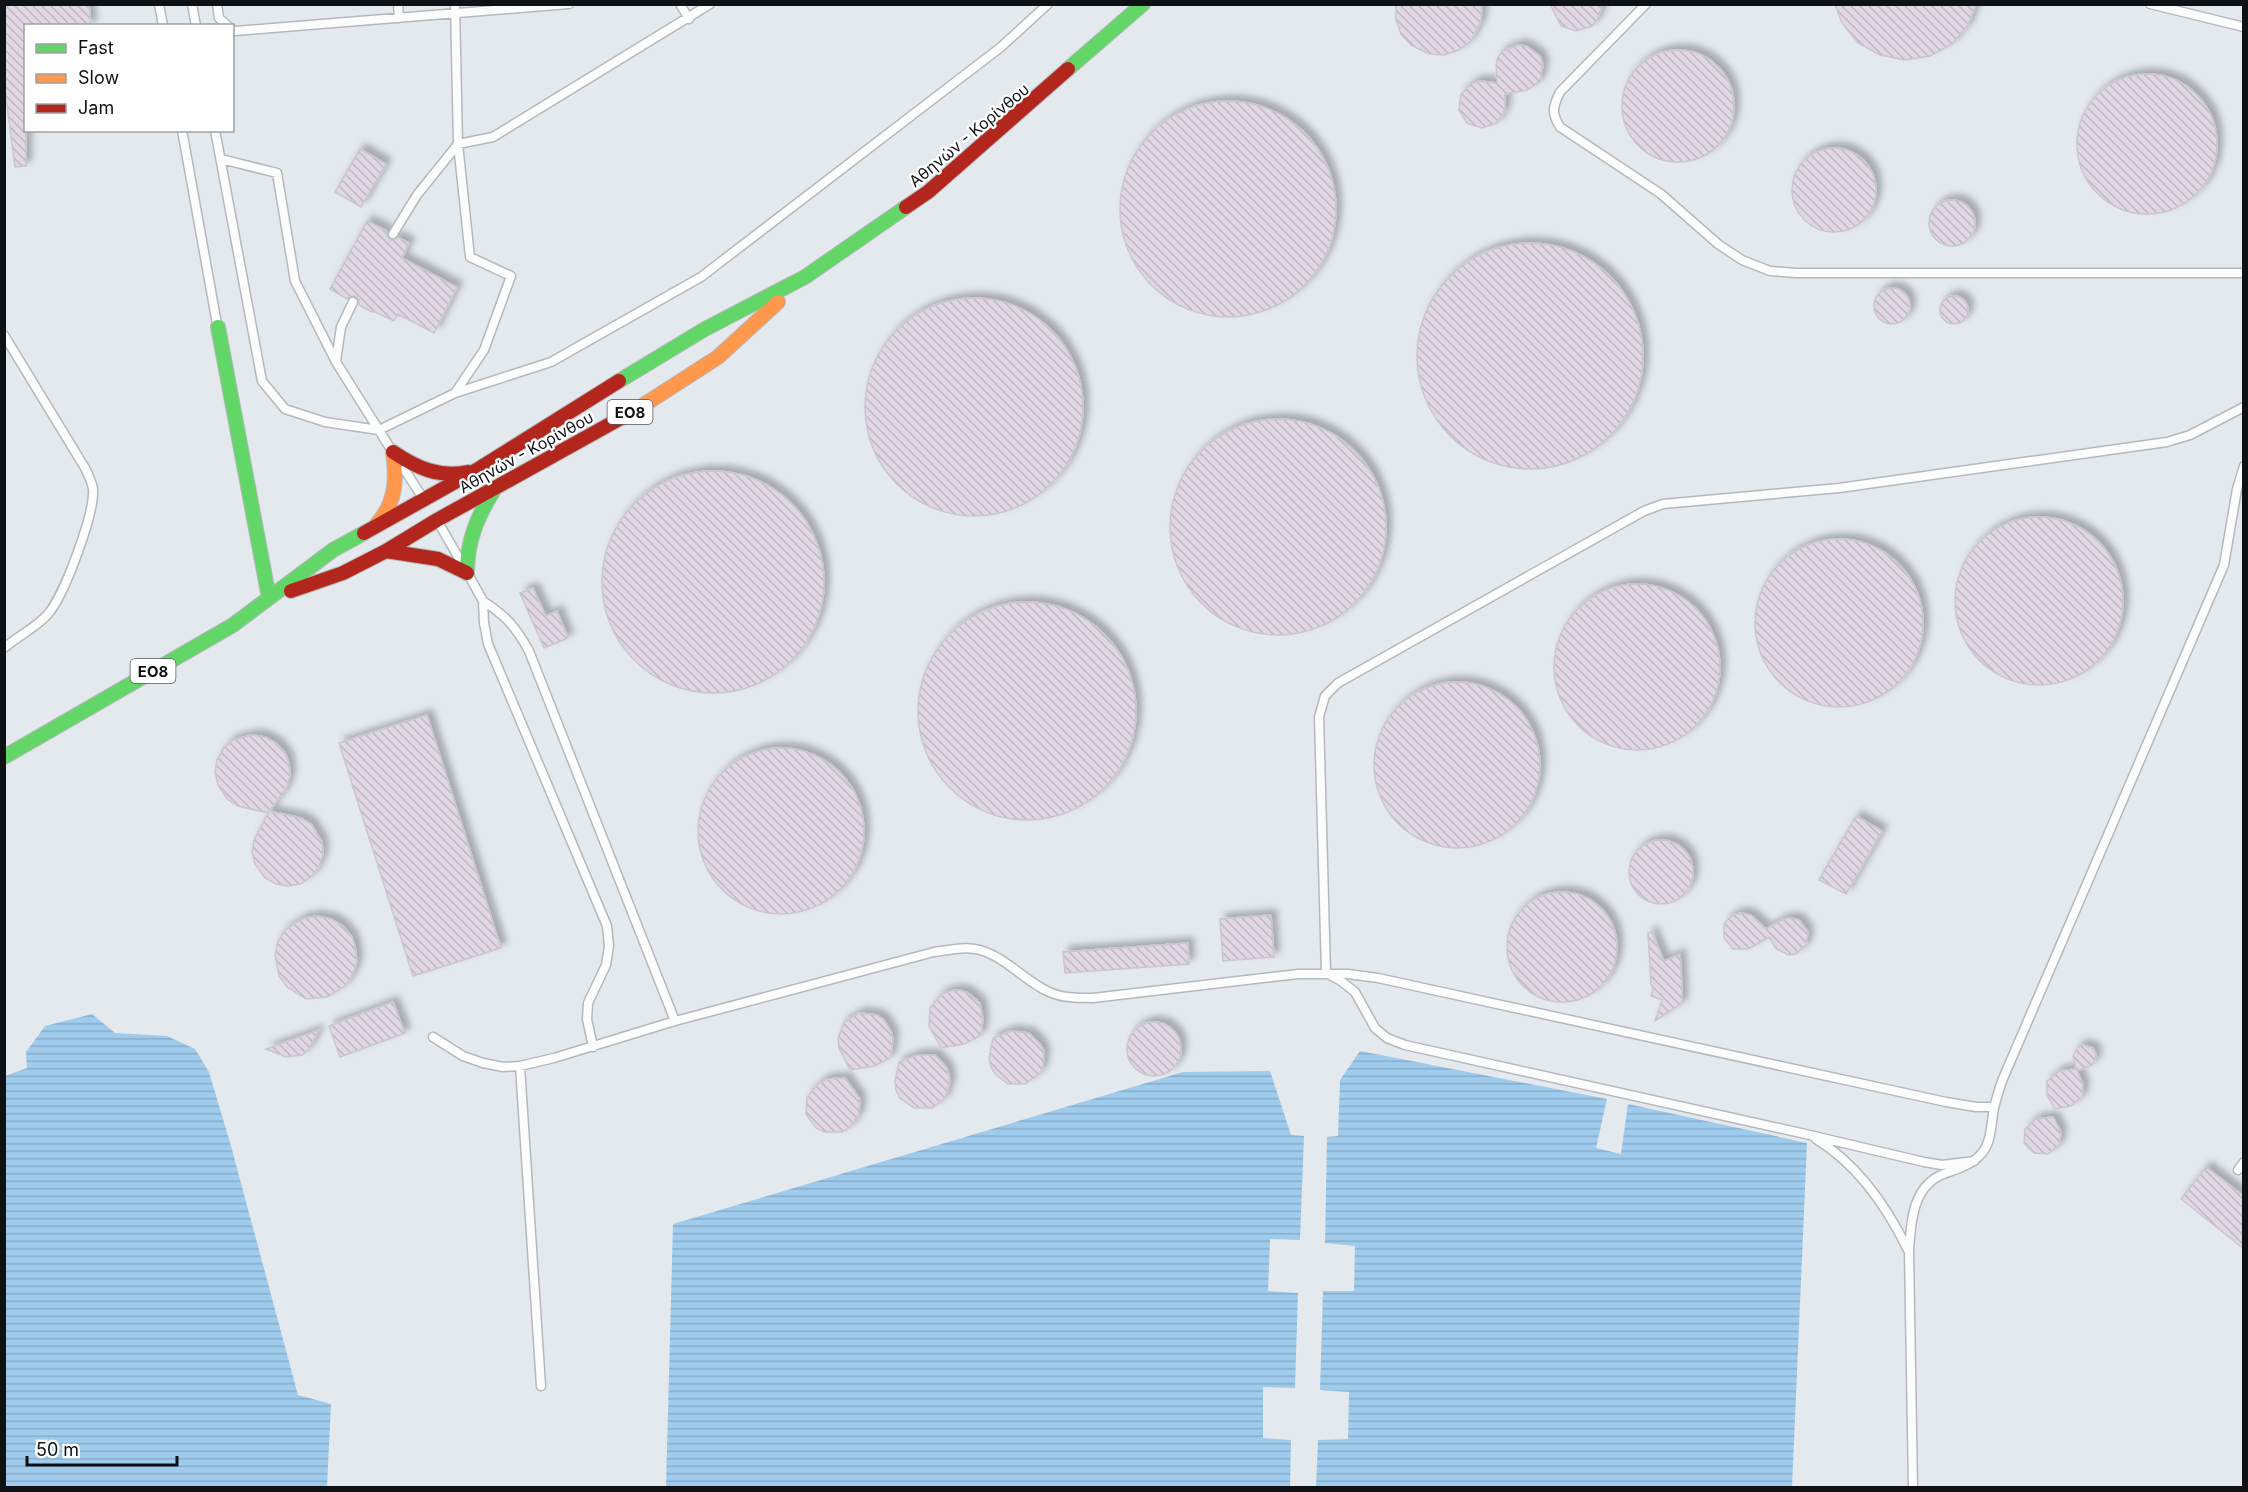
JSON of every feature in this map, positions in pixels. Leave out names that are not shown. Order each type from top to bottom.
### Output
[{"type":"main road","name":"Αθηνών - Κορίνθου","points":[[269,598],[343,573],[387,551],[430,509],[480,468],[705,329],[805,277],[928,192],[1143,4]]},
{"type":"main road","name":"Αθηνών - Κορίνθου","points":[[4,757],[233,625],[333,550],[375,527],[495,489],[637,409],[718,357],[805,277]]},
{"type":"main road","points":[[218,327],[269,598]]},
{"type":"main road","points":[[393,452],[412,465],[434,472],[456,475],[480,468]]},
{"type":"main road","points":[[375,527],[388,514],[394,494],[396,473],[393,452]]},
{"type":"main road","points":[[467,573],[470,533],[478,514],[495,489]]},
{"type":"main road","points":[[387,551],[431,556],[451,562],[467,573]]},
{"type":"lane","points":[[159,4],[163,24]]},
{"type":"lane","points":[[192,4],[196,24]]},
{"type":"lane","points":[[217,4],[219,18],[226,24]]},
{"type":"lane","points":[[398,4],[399,18]]},
{"type":"lane","points":[[234,30],[399,18],[455,9],[569,4]]},
{"type":"lane","points":[[680,4],[689,19]]},
{"type":"lane","points":[[393,234],[417,195],[458,144],[493,137],[689,19],[710,4]]},
{"type":"lane","points":[[215,132],[262,381],[285,409],[325,422],[379,430],[455,393],[551,362],[701,277],[992,54],[1048,4]]},
{"type":"lane","points":[[1646,4],[1560,92],[1553,105],[1553,116],[1560,127],[1661,194],[1718,244],[1742,260],[1770,271],[1796,273],[2244,273]]},
{"type":"lane","points":[[2150,4],[2244,27]]},
{"type":"lane","points":[[455,9],[458,144],[470,257],[511,276],[484,350],[455,393]]},
{"type":"lane","points":[[182,132],[218,327]]},
{"type":"lane","points":[[221,159],[277,173],[295,281],[336,362],[430,509],[483,601],[502,614],[518,631],[529,651],[675,1021]]},
{"type":"lane","points":[[336,362],[341,327],[353,302]]},
{"type":"lane","points":[[4,335],[85,468],[93,487],[92,509],[86,528],[69,575],[49,614],[4,648]]},
{"type":"lane","points":[[1326,973],[1319,717],[1325,696],[1338,683],[1644,511],[1663,504],[1839,488],[2167,442],[2190,435],[2244,407]]},
{"type":"lane","points":[[1913,1488],[1909,1250],[1910,1226],[1916,1202],[1924,1186],[1937,1176],[1974,1161],[1987,1145],[1994,1107],[2006,1070],[2224,565],[2244,466]]},
{"type":"lane","points":[[483,601],[488,644],[607,926],[609,946],[606,965],[588,1003],[587,1019],[593,1047]]},
{"type":"lane","points":[[433,1037],[463,1056],[483,1063],[502,1067],[520,1066],[593,1047],[675,1021],[934,952],[959,948],[980,950],[1002,961],[1048,991],[1070,998],[1093,998],[1271,977],[1326,973],[1378,978],[1934,1099],[1976,1107],[1994,1107]]},
{"type":"lane","points":[[1326,973],[1355,992],[1375,1028],[1387,1038],[1405,1045],[1942,1165],[1974,1161]]},
{"type":"lane","points":[[520,1066],[541,1386]]},
{"type":"lane","points":[[1801,1133],[1827,1146],[1872,1188],[1893,1219],[1909,1250]]},
{"type":"lane","points":[[2238,1170],[2244,1162]]},
{"type":"water","points":[[92,1014],[115,1033],[167,1036],[195,1049],[209,1072],[298,1395],[331,1404],[327,1487],[5,1487],[5,1076],[27,1068],[26,1052],[45,1026]]},
{"type":"water","points":[[1360,1051],[1607,1099],[1596,1148],[1621,1154],[1628,1104],[1807,1143],[1792,1487],[1316,1487],[1318,1440],[1348,1439],[1349,1392],[1320,1390],[1323,1291],[1354,1291],[1355,1246],[1325,1243],[1327,1137],[1338,1136],[1340,1080]]},
{"type":"water","points":[[1270,1071],[1291,1135],[1304,1136],[1300,1240],[1270,1239],[1268,1291],[1298,1293],[1295,1388],[1263,1387],[1263,1438],[1291,1440],[1290,1487],[666,1487],[673,1224],[1183,1072]]},
{"type":"building","points":[[4,4],[89,4],[91,24],[24,24],[26,166],[15,167],[4,82]]},
{"type":"building","points":[[1396,4],[1482,4],[1481,21],[1471,41],[1459,50],[1444,55],[1429,54],[1411,45],[1401,34],[1396,20]]},
{"type":"building","points":[[1550,4],[1603,4],[1592,26],[1576,31],[1561,26]]},
{"type":"building","points":[[1835,4],[1976,4],[1968,25],[1952,44],[1930,56],[1905,60],[1880,55],[1858,43],[1842,23]]},
{"type":"building","points":[[1518,45],[1526,46],[1540,56],[1543,64],[1540,81],[1527,90],[1505,94],[1505,110],[1497,123],[1482,128],[1467,123],[1459,110],[1461,94],[1473,83],[1480,81],[1497,83],[1498,57],[1503,51]]},
{"type":"building","points":[[1678,50],[1700,54],[1718,66],[1730,84],[1734,106],[1730,128],[1718,146],[1700,158],[1678,162],[1656,158],[1638,146],[1626,128],[1622,106],[1626,84],[1638,66],[1656,54]]},
{"type":"building","points":[[2147,74],[2174,79],[2196,95],[2212,117],[2217,144],[2212,171],[2196,193],[2174,209],[2147,214],[2120,209],[2098,193],[2082,171],[2077,144],[2082,117],[2098,95],[2120,79]]},
{"type":"building","points":[[1217,101],[1239,101],[1259,105],[1279,113],[1305,132],[1324,158],[1332,178],[1336,209],[1332,240],[1324,260],[1305,286],[1279,305],[1259,313],[1239,317],[1217,317],[1197,313],[1177,305],[1159,293],[1144,278],[1132,260],[1124,240],[1120,220],[1120,198],[1124,178],[1132,158],[1144,140],[1159,125],[1177,113],[1197,105]]},
{"type":"building","points":[[1834,148],[1850,151],[1864,160],[1873,174],[1876,190],[1873,206],[1864,220],[1850,229],[1834,232],[1818,229],[1804,220],[1795,206],[1792,190],[1795,174],[1804,160],[1818,151]]},
{"type":"building","points":[[360,149],[386,164],[361,207],[335,192]]},
{"type":"building","points":[[1952,200],[1968,207],[1975,223],[1968,239],[1952,246],[1936,239],[1929,223],[1936,207]]},
{"type":"building","points":[[367,221],[387,231],[390,240],[398,237],[409,243],[402,258],[457,287],[434,333],[398,314],[394,321],[372,312],[359,305],[356,297],[352,296],[347,299],[330,289]]},
{"type":"building","points":[[1519,243],[1541,243],[1583,256],[1610,276],[1630,303],[1641,334],[1643,356],[1641,378],[1630,409],[1610,436],[1583,456],[1563,464],[1541,469],[1519,469],[1477,456],[1458,443],[1443,428],[1430,409],[1422,389],[1417,367],[1417,345],[1430,303],[1443,284],[1458,269],[1477,256],[1497,248]]},
{"type":"building","points":[[1892,288],[1905,293],[1910,306],[1905,319],[1892,324],[1879,319],[1874,306],[1879,293]]},
{"type":"building","points":[[1954,296],[1964,300],[1968,310],[1964,320],[1954,324],[1944,320],[1940,310],[1944,300]]},
{"type":"building","points":[[985,298],[1016,306],[1035,316],[1051,330],[1065,346],[1075,365],[1083,396],[1083,418],[1075,449],[1065,468],[1051,484],[1035,498],[1016,508],[985,516],[963,516],[932,508],[913,498],[883,468],[873,449],[867,428],[865,396],[873,365],[883,346],[913,316],[932,306],[953,300]]},
{"type":"building","points":[[1267,419],[1289,419],[1309,423],[1329,431],[1355,450],[1378,485],[1386,516],[1386,538],[1378,569],[1355,604],[1329,623],[1309,631],[1289,635],[1267,635],[1247,631],[1227,623],[1209,611],[1194,596],[1182,578],[1174,558],[1170,538],[1170,516],[1174,496],[1182,476],[1194,458],[1209,443],[1227,431],[1247,423]]},
{"type":"building","points":[[702,471],[724,471],[756,479],[775,489],[792,503],[806,520],[816,539],[822,560],[824,582],[822,604],[816,625],[806,644],[792,661],[775,675],[745,689],[724,693],[702,693],[681,689],[651,675],[627,653],[620,644],[606,614],[602,593],[602,571],[606,550],[620,520],[642,496],[651,489],[681,475]]},
{"type":"building","points":[[2039,517],[2055,518],[2071,523],[2099,541],[2117,569],[2122,585],[2122,617],[2117,633],[2099,661],[2071,679],[2055,684],[2039,685],[2023,684],[2007,679],[1979,661],[1961,633],[1956,617],[1955,601],[1956,585],[1961,569],[1979,541],[2007,523],[2023,518]]},
{"type":"building","points":[[1839,539],[1871,545],[1886,553],[1898,564],[1909,576],[1917,591],[1923,623],[1917,655],[1909,670],[1898,682],[1886,693],[1871,701],[1839,707],[1807,701],[1792,693],[1780,682],[1769,670],[1761,655],[1755,623],[1761,591],[1769,576],[1780,564],[1792,553],[1807,545]]},
{"type":"building","points":[[1637,584],[1653,585],[1669,590],[1696,608],[1714,635],[1719,651],[1719,683],[1714,699],[1696,726],[1669,744],[1653,749],[1637,750],[1621,749],[1605,744],[1578,726],[1560,699],[1555,683],[1554,667],[1555,651],[1560,635],[1578,608],[1605,590],[1621,585]]},
{"type":"building","points":[[533,588],[546,616],[557,611],[568,638],[544,648],[520,593]]},
{"type":"building","points":[[1016,602],[1038,602],[1069,610],[1088,620],[1104,634],[1118,650],[1128,669],[1136,700],[1132,743],[1128,753],[1118,772],[1104,788],[1088,802],[1059,816],[1038,820],[1016,820],[995,816],[966,802],[936,772],[922,743],[918,722],[918,700],[922,679],[936,650],[966,620],[995,606]]},
{"type":"building","points":[[1457,682],[1489,688],[1516,706],[1534,733],[1540,765],[1534,797],[1516,824],[1489,842],[1457,848],[1425,842],[1398,824],[1380,797],[1374,765],[1380,733],[1398,706],[1425,688]]},
{"type":"building","points":[[427,715],[501,948],[413,976],[339,743]]},
{"type":"building","points":[[252,735],[265,737],[276,743],[285,753],[289,763],[290,776],[286,789],[269,811],[301,818],[311,824],[322,842],[323,854],[319,866],[312,876],[300,884],[288,886],[276,884],[265,878],[255,864],[252,852],[254,840],[268,813],[238,806],[227,799],[218,785],[215,772],[217,760],[224,748],[233,740]]},
{"type":"building","points":[[781,748],[797,749],[813,754],[840,772],[858,799],[863,815],[863,847],[858,863],[840,890],[813,908],[797,913],[781,914],[765,913],[749,908],[722,890],[704,863],[699,847],[698,831],[699,815],[704,799],[722,772],[749,754],[765,749]]},
{"type":"building","points":[[1856,816],[1882,831],[1846,894],[1819,880]]},
{"type":"building","points":[[1661,840],[1679,846],[1687,854],[1693,872],[1687,890],[1679,898],[1661,904],[1643,898],[1635,890],[1629,872],[1635,854],[1643,846]]},
{"type":"building","points":[[1562,892],[1583,896],[1601,908],[1613,926],[1617,947],[1613,968],[1601,986],[1583,998],[1562,1002],[1541,998],[1523,986],[1511,968],[1507,947],[1511,926],[1523,908],[1541,896]]},
{"type":"building","points":[[1743,913],[1751,915],[1766,929],[1784,919],[1799,920],[1808,932],[1806,945],[1796,954],[1789,955],[1776,949],[1769,937],[1748,949],[1733,949],[1724,938],[1724,924],[1729,918]]},
{"type":"building","points":[[1271,915],[1274,957],[1223,961],[1220,919]]},
{"type":"building","points":[[316,916],[331,919],[343,926],[352,937],[357,961],[353,974],[345,986],[327,997],[306,999],[287,987],[279,976],[275,955],[278,941],[286,929],[302,919]]},
{"type":"building","points":[[1652,932],[1664,961],[1680,954],[1682,988],[1682,1003],[1655,1021],[1662,1000],[1651,996],[1653,988],[1648,933]]},
{"type":"building","points":[[1188,943],[1189,964],[1065,973],[1063,952]]},
{"type":"building","points":[[959,990],[968,993],[980,1003],[983,1019],[981,1035],[964,1044],[941,1048],[929,1026],[930,1008],[942,994]]},
{"type":"building","points":[[393,1002],[405,1033],[340,1057],[329,1026]]},
{"type":"building","points":[[859,1013],[877,1015],[884,1020],[892,1033],[893,1041],[890,1058],[874,1066],[850,1070],[839,1048],[838,1039],[844,1022]]},
{"type":"building","points":[[1149,1022],[1159,1022],[1169,1026],[1177,1034],[1181,1049],[1177,1064],[1169,1072],[1159,1076],[1149,1076],[1139,1072],[1131,1064],[1127,1054],[1127,1044],[1131,1034],[1139,1026]]},
{"type":"building","points":[[319,1030],[308,1050],[302,1055],[286,1057],[266,1049]]},
{"type":"building","points":[[1011,1031],[1029,1033],[1044,1051],[1043,1067],[1039,1074],[1025,1084],[1008,1084],[995,1074],[991,1067],[989,1058],[993,1038]]},
{"type":"building","points":[[2082,1045],[2093,1048],[2096,1054],[2092,1065],[2077,1071],[2083,1084],[2082,1097],[2071,1106],[2055,1109],[2047,1095],[2047,1081],[2059,1071],[2076,1069],[2073,1056],[2078,1047]]},
{"type":"building","points":[[917,1055],[935,1055],[947,1068],[949,1075],[950,1083],[945,1098],[932,1108],[914,1108],[900,1098],[896,1090],[895,1081],[899,1062]]},
{"type":"building","points":[[845,1078],[860,1099],[859,1115],[849,1128],[842,1132],[824,1132],[816,1128],[806,1114],[807,1097],[819,1083],[827,1079]]},
{"type":"building","points":[[2053,1117],[2061,1132],[2059,1145],[2048,1154],[2034,1153],[2024,1143],[2025,1129],[2036,1119]]},
{"type":"building","points":[[2206,1167],[2244,1196],[2244,1249],[2181,1199]]},
{"type":"traffic: fast","points":[[1068,69],[1143,4]]},
{"type":"traffic: fast","points":[[619,381],[705,329],[805,277],[906,207]]},
{"type":"traffic: fast","points":[[218,327],[269,598]]},
{"type":"traffic: fast","points":[[467,573],[467,561],[474,530],[494,490]]},
{"type":"traffic: fast","points":[[4,757],[233,625],[333,550],[364,533]]},
{"type":"traffic: slow","points":[[639,408],[718,357],[778,302]]},
{"type":"traffic: slow","points":[[377,524],[388,507],[394,490],[393,452]]},
{"type":"traffic: jam","points":[[906,207],[928,192],[1068,69]]},
{"type":"traffic: jam","points":[[364,533],[480,468],[619,381]]},
{"type":"traffic: jam","points":[[291,591],[343,573],[386,551],[437,520],[639,408]]},
{"type":"traffic: jam","points":[[393,452],[411,463],[438,473],[468,472]]},
{"type":"traffic: jam","points":[[386,551],[438,559],[467,573]]}]
